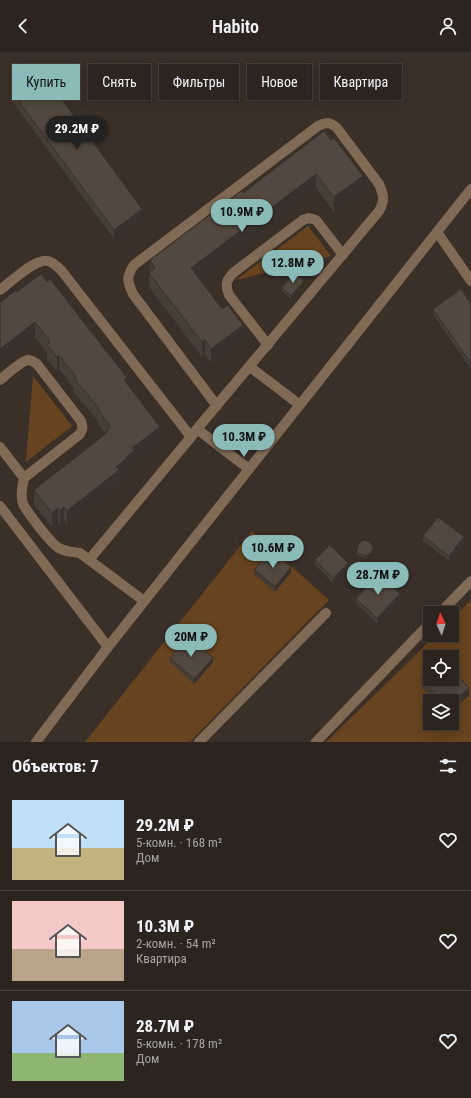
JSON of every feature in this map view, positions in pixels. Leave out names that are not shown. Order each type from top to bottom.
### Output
[{"type":"street","points":[[89,560],[343,255],[383,204],[383,194],[379,184],[337,128],[332,124],[325,123],[318,126],[134,265],[129,273],[128,284],[133,294],[216,406]]},
{"type":"street","points":[[36,742],[144,601],[471,189]]},
{"type":"street","points":[[268,345],[229,295],[226,288],[227,280],[233,273],[303,220],[309,218],[316,220],[343,255]]},
{"type":"street","points":[[437,232],[471,281]]},
{"type":"street","points":[[0,290],[32,265],[47,261],[56,264],[194,433],[250,469]]},
{"type":"street","points":[[0,380],[22,362],[27,360],[33,361],[37,364],[81,421],[83,426],[80,434],[24,478],[22,493],[23,504],[51,541],[59,548],[69,552],[80,553],[144,601]]},
{"type":"street","points":[[250,367],[300,405]]},
{"type":"street","points":[[0,447],[24,478]]},
{"type":"street","points":[[0,506],[108,647]]},
{"type":"street","points":[[447,606],[471,581]]},
{"type":"street","points":[[199,742],[326,613]]},
{"type":"street","points":[[316,742],[423,630]]},
{"type":"shaded area","points":[[308,226],[331,256],[236,280]]},
{"type":"shaded area","points":[[33,376],[72,426],[26,462]]},
{"type":"shaded area","points":[[252,531],[329,600],[190,742],[85,742]]},
{"type":"shaded area","points":[[471,600],[471,742],[326,742],[429,642],[459,642],[459,612]]},
{"type":"building","points":[[18,100],[62,100],[142,209],[114,230]]},
{"type":"building","points":[[324,131],[331,140],[334,138],[363,176],[334,197],[316,174],[191,268],[222,309],[228,305],[243,325],[211,349],[205,340],[202,342],[149,273],[155,268],[150,260],[241,191],[243,193]]},
{"type":"building","points":[[294,273],[304,281],[291,296],[282,288]]},
{"type":"building","points":[[41,274],[47,282],[50,279],[127,378],[124,380],[160,427],[132,448],[134,451],[116,467],[119,470],[67,511],[64,507],[60,510],[58,508],[52,513],[34,490],[108,432],[107,430],[111,427],[98,409],[99,408],[74,378],[76,377],[59,355],[57,357],[47,345],[50,342],[35,322],[0,349],[0,303],[16,290],[17,292]]},
{"type":"building","points":[[461,289],[471,304],[471,364],[433,309]]},
{"type":"building","points":[[438,517],[464,537],[449,556],[423,536]]},
{"type":"building","points":[[364,540],[370,542],[373,547],[371,553],[366,556],[356,553],[359,543]]},
{"type":"building","points":[[330,545],[348,563],[333,578],[315,560]]},
{"type":"building","points":[[271,550],[291,567],[275,587],[254,570]]},
{"type":"building","points":[[379,574],[400,594],[377,618],[356,599]]},
{"type":"building","points":[[188,636],[213,658],[194,679],[170,658]]},
{"type":"building","points":[[459,677],[469,688],[459,697],[459,694],[436,694],[428,686],[459,686]]}]
